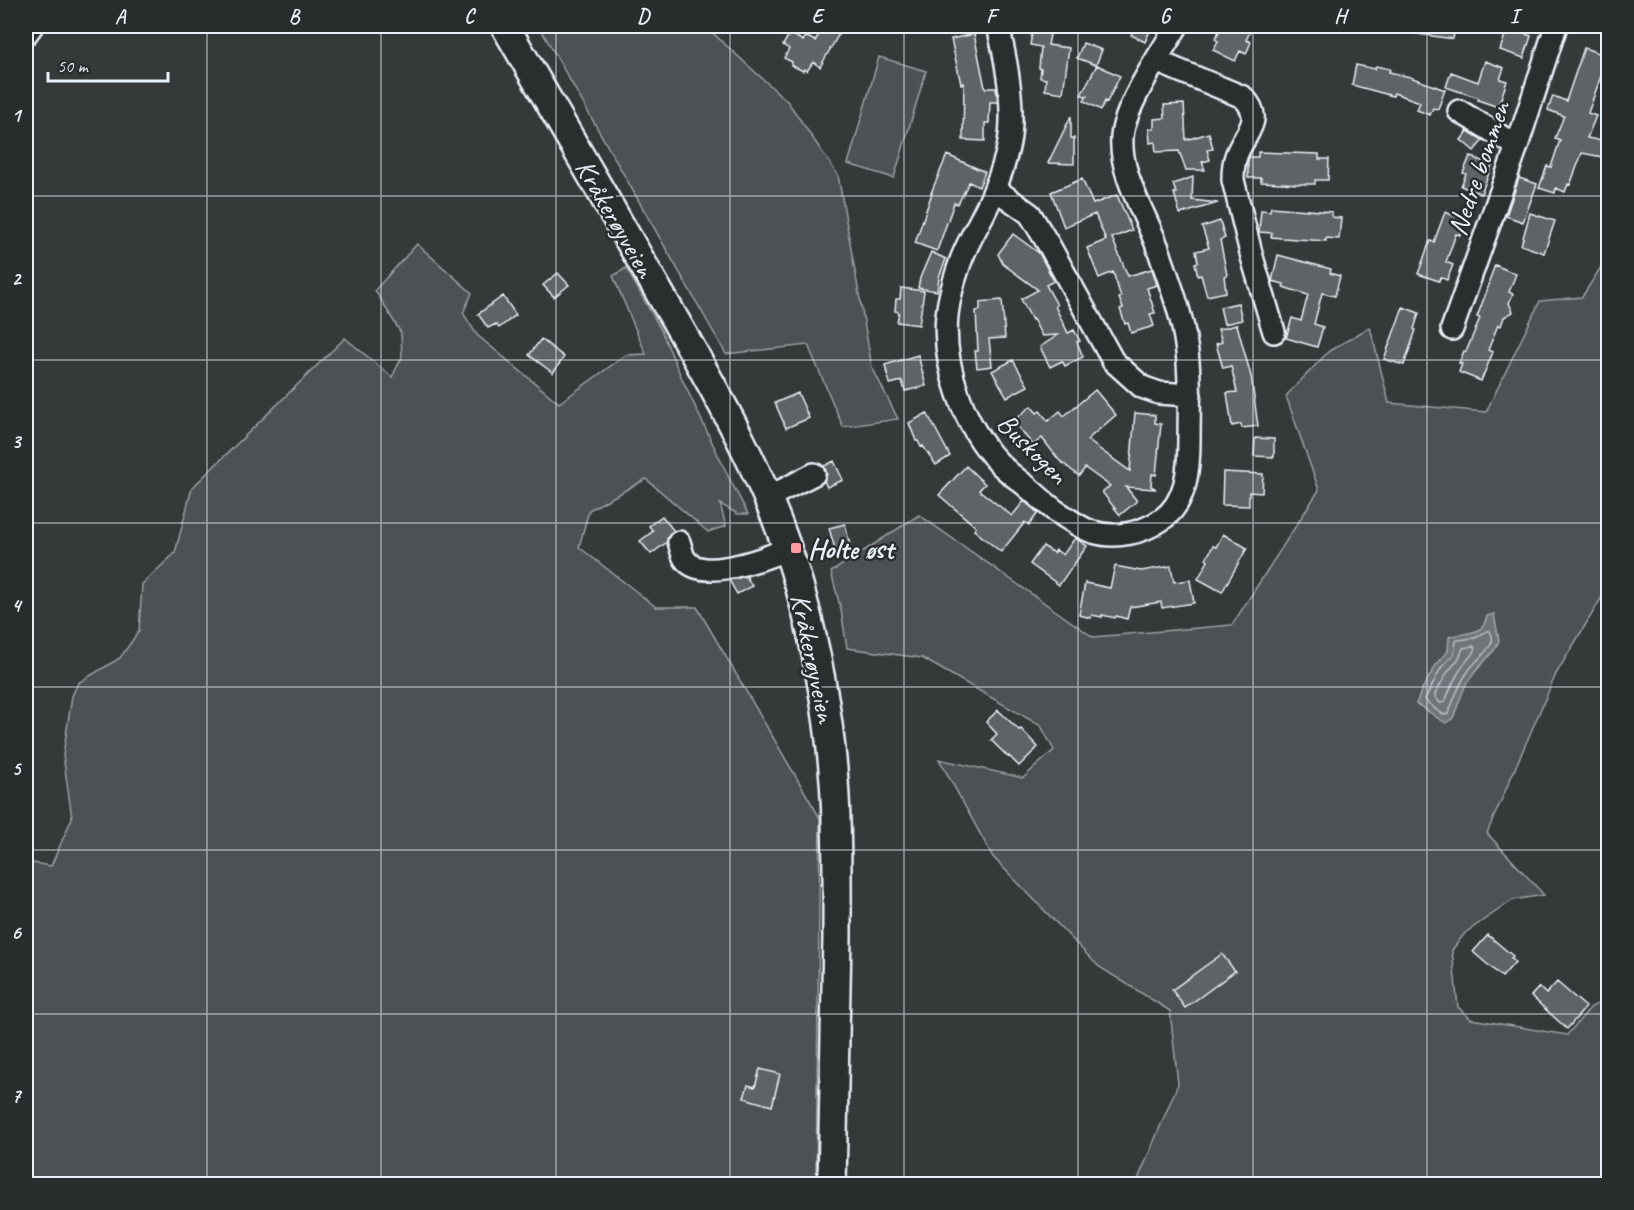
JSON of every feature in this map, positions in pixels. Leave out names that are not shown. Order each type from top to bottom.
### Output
[{"type":"main road","name":"Kråkerøyveien","points":[[505,26],[739,435],[767,498],[799,584],[813,643],[830,736],[834,780],[837,839],[837,975],[832,1185]]},
{"type":"street","points":[[26,34],[32,26]]},
{"type":"street","name":"Buskogen","points":[[998,26],[1012,118],[1008,145],[995,189],[960,261],[950,294],[946,318],[953,379],[971,426],[998,462],[1053,509],[1092,532],[1112,535],[1132,533],[1148,528],[1169,514],[1182,496],[1189,465],[1190,395],[1186,346],[1180,317],[1159,249],[1125,168],[1121,138],[1124,123],[1135,98],[1177,26]]},
{"type":"street","name":"Nedre bommen","points":[[1452,329],[1517,146],[1556,26]]},
{"type":"street","points":[[1155,61],[1243,97],[1251,104],[1253,113],[1251,130],[1236,154],[1233,180],[1274,332]]},
{"type":"street","points":[[1458,111],[1517,146]]},
{"type":"street","points":[[995,189],[1030,214],[1113,361],[1142,387],[1159,393],[1190,395]]},
{"type":"street","points":[[767,498],[814,474]]},
{"type":"street","points":[[679,542],[686,561],[696,567],[712,570],[759,560],[787,549]]},
{"type":"shaded area","points":[[539,26],[705,26],[788,102],[838,175],[872,367],[898,419],[843,427],[808,345],[726,354]]},
{"type":"shaded area","points":[[879,57],[926,71],[894,178],[848,164]]},
{"type":"shaded area","points":[[417,244],[472,293],[463,313],[477,335],[559,403],[626,355],[646,354],[613,276],[626,268],[661,330],[683,381],[748,514],[738,514],[720,504],[726,526],[708,532],[646,479],[589,510],[579,547],[656,607],[697,607],[820,818],[816,1184],[26,1184],[26,862],[51,866],[72,818],[63,755],[72,696],[78,683],[120,658],[139,631],[142,584],[175,553],[192,488],[345,338],[392,377],[402,357],[401,333],[375,290]]},
{"type":"shaded area","points":[[1608,256],[1608,380],[1601,397],[1608,403],[1608,587],[1556,674],[1487,833],[1544,895],[1513,900],[1465,933],[1452,950],[1458,1007],[1471,1019],[1567,1035],[1591,1007],[1605,1000],[1608,1001],[1608,1184],[1136,1184],[1178,1084],[1170,1011],[1098,966],[993,857],[939,759],[1023,778],[1054,750],[1041,726],[922,658],[847,648],[841,610],[831,572],[919,515],[1093,637],[1232,625],[1319,490],[1286,396],[1329,351],[1370,327],[1389,403],[1486,412],[1540,301],[1582,297]]},
{"type":"water","points":[[1494,614],[1499,641],[1465,686],[1453,718],[1446,723],[1416,704],[1422,689],[1436,665],[1448,651],[1449,637],[1480,629],[1487,616]]},
{"type":"building","points":[[824,26],[840,32],[820,67],[813,62],[807,71],[804,69],[803,71],[791,65],[792,62],[784,58],[789,49],[783,45],[790,33],[803,41],[806,36],[815,41]]},
{"type":"building","points":[[1135,26],[1152,26],[1145,42],[1131,35]]},
{"type":"building","points":[[1222,26],[1243,26],[1251,30],[1246,40],[1251,42],[1246,54],[1240,51],[1235,61],[1213,50],[1218,41],[1215,39]]},
{"type":"building","points":[[1413,26],[1455,26],[1453,39],[1412,33]]},
{"type":"building","points":[[1508,26],[1527,30],[1526,34],[1531,36],[1524,58],[1500,50]]},
{"type":"building","points":[[1033,27],[1051,29],[1048,45],[1069,48],[1063,93],[1045,90],[1046,79],[1040,78],[1041,69],[1039,68],[1041,47],[1030,45]]},
{"type":"building","points":[[974,34],[985,88],[996,88],[998,102],[990,102],[989,123],[985,123],[985,141],[963,140],[964,83],[961,84],[951,39]]},
{"type":"building","points":[[1083,43],[1102,50],[1096,65],[1077,58]]},
{"type":"building","points":[[1584,48],[1608,56],[1588,113],[1596,116],[1587,138],[1608,142],[1608,158],[1582,153],[1570,185],[1568,184],[1565,192],[1556,188],[1555,193],[1539,188],[1547,166],[1551,167],[1560,140],[1555,138],[1564,116],[1548,110],[1553,96],[1566,101]]},
{"type":"building","points":[[1485,61],[1504,68],[1500,79],[1507,81],[1498,107],[1446,87],[1451,72],[1478,82]]},
{"type":"building","points":[[1097,65],[1120,76],[1101,110],[1084,101],[1087,96],[1081,95]]},
{"type":"building","points":[[1356,65],[1390,69],[1389,72],[1445,90],[1438,109],[1433,108],[1430,115],[1417,110],[1420,102],[1394,93],[1393,96],[1352,85]]},
{"type":"building","points":[[1184,104],[1186,140],[1209,133],[1213,149],[1207,150],[1210,160],[1202,162],[1205,170],[1186,170],[1179,151],[1156,152],[1155,142],[1150,143],[1149,129],[1154,129],[1154,119],[1165,118],[1164,105]]},
{"type":"building","points":[[1071,116],[1074,164],[1048,163]]},
{"type":"building","points":[[1468,131],[1483,140],[1474,151],[1461,140]]},
{"type":"building","points":[[1258,152],[1319,154],[1319,159],[1329,159],[1328,180],[1315,180],[1315,184],[1299,184],[1261,182],[1261,178],[1248,178],[1249,157],[1258,157]]},
{"type":"building","points":[[947,155],[985,172],[979,187],[969,182],[958,204],[954,203],[937,251],[915,243],[931,193]]},
{"type":"building","points":[[1470,156],[1492,165],[1481,194],[1461,186],[1466,174],[1463,173]]},
{"type":"building","points":[[1193,177],[1192,200],[1218,203],[1180,214],[1173,184]]},
{"type":"building","points":[[1519,178],[1537,184],[1523,222],[1506,216]]},
{"type":"building","points":[[1082,179],[1093,204],[1117,195],[1132,230],[1112,238],[1128,276],[1152,269],[1157,285],[1147,288],[1155,313],[1150,314],[1154,326],[1131,333],[1120,309],[1123,308],[1119,298],[1121,297],[1113,272],[1099,278],[1087,248],[1106,240],[1095,214],[1064,227],[1051,192]]},
{"type":"building","points":[[1271,207],[1332,212],[1332,217],[1341,218],[1339,239],[1326,238],[1326,241],[1282,238],[1271,237],[1272,233],[1259,232],[1261,210],[1270,211]]},
{"type":"building","points":[[1445,212],[1465,220],[1460,235],[1456,234],[1446,262],[1453,265],[1447,280],[1440,277],[1439,281],[1418,274],[1430,241],[1434,242]]},
{"type":"building","points":[[1530,213],[1555,221],[1544,253],[1521,245]]},
{"type":"building","points":[[1220,221],[1225,238],[1220,240],[1227,275],[1224,276],[1226,292],[1207,296],[1201,275],[1198,276],[1195,263],[1198,262],[1196,251],[1209,248],[1202,227]]},
{"type":"building","points":[[1013,234],[1039,253],[1054,281],[1046,285],[1057,305],[1055,306],[1068,333],[1074,330],[1080,341],[1077,342],[1083,357],[1065,366],[1062,361],[1050,367],[1040,347],[1058,335],[1042,336],[1021,299],[1038,290],[1003,264],[998,254]]},
{"type":"building","points":[[931,252],[946,259],[939,277],[937,291],[918,288]]},
{"type":"building","points":[[1278,255],[1331,269],[1330,273],[1340,276],[1335,296],[1322,293],[1314,324],[1323,327],[1317,347],[1286,338],[1292,318],[1301,321],[1308,295],[1272,281]]},
{"type":"building","points":[[1495,265],[1516,274],[1509,292],[1513,294],[1509,303],[1513,312],[1504,317],[1501,326],[1498,325],[1488,350],[1493,352],[1481,381],[1459,372],[1462,364],[1459,363],[1480,318],[1477,317]]},
{"type":"building","points":[[558,273],[569,285],[554,297],[543,285]]},
{"type":"building","points":[[901,288],[924,291],[919,325],[897,322],[899,312],[895,311],[896,299],[900,299]]},
{"type":"building","points":[[503,296],[516,315],[499,328],[496,324],[488,328],[478,314]]},
{"type":"building","points":[[1002,300],[1005,338],[989,339],[992,366],[977,368],[976,311],[980,310],[980,302]]},
{"type":"building","points":[[1238,303],[1242,320],[1224,324],[1220,307]]},
{"type":"building","points":[[1403,307],[1419,313],[1414,329],[1416,330],[1404,365],[1384,359]]},
{"type":"building","points":[[1237,325],[1251,376],[1258,426],[1242,428],[1241,424],[1232,426],[1227,393],[1237,392],[1231,366],[1223,368],[1216,344],[1222,342],[1218,329]]},
{"type":"building","points":[[541,339],[564,357],[553,373],[529,355]]},
{"type":"building","points":[[918,355],[926,386],[905,391],[902,381],[890,384],[885,365]]},
{"type":"building","points":[[1013,360],[1028,386],[1007,397],[992,371]]},
{"type":"building","points":[[1095,390],[1116,415],[1087,440],[1130,471],[1135,413],[1155,415],[1155,423],[1161,424],[1156,475],[1152,474],[1151,486],[1156,489],[1126,487],[1137,501],[1120,515],[1102,492],[1110,486],[1085,468],[1079,476],[1059,460],[1042,438],[1033,445],[1013,421],[1031,406],[1037,413],[1040,411],[1048,421],[1060,411],[1064,416]]},
{"type":"building","points":[[798,393],[809,418],[786,428],[775,403]]},
{"type":"building","points":[[927,413],[950,456],[936,465],[923,446],[921,447],[916,441],[909,423]]},
{"type":"building","points":[[1255,438],[1274,439],[1274,457],[1254,456]]},
{"type":"building","points":[[834,461],[843,480],[827,487],[824,481],[827,474],[824,466]]},
{"type":"building","points":[[966,466],[985,484],[979,490],[1012,516],[1024,501],[1038,513],[1029,525],[1025,522],[1001,552],[974,530],[976,527],[939,495]]},
{"type":"building","points":[[1223,472],[1263,474],[1262,493],[1249,492],[1249,506],[1222,505]]},
{"type":"building","points":[[662,516],[674,531],[669,534],[667,542],[651,554],[640,541],[653,531],[649,526]]},
{"type":"building","points":[[845,524],[850,545],[835,549],[829,528]]},
{"type":"building","points":[[1223,534],[1247,548],[1222,592],[1198,579],[1213,546],[1216,547]]},
{"type":"building","points":[[1075,538],[1087,546],[1059,585],[1030,564],[1043,546],[1054,553],[1056,550],[1063,555]]},
{"type":"building","points":[[1115,566],[1141,571],[1171,566],[1174,582],[1190,580],[1194,603],[1162,608],[1161,602],[1130,607],[1127,619],[1116,616],[1115,618],[1092,615],[1091,618],[1079,615],[1085,583],[1110,588]]},
{"type":"building","points":[[746,576],[752,586],[737,594],[729,580]]},
{"type":"building","points":[[998,710],[1038,747],[1019,766],[991,740],[997,734],[986,722]]},
{"type":"building","points":[[1488,935],[1513,956],[1511,958],[1515,962],[1502,977],[1473,952]]},
{"type":"building","points":[[1222,954],[1235,971],[1185,1008],[1172,990]]},
{"type":"building","points":[[1557,982],[1586,1007],[1567,1029],[1531,996],[1539,987],[1546,994]]},
{"type":"building","points":[[760,1069],[780,1074],[772,1106],[744,1098],[748,1085],[755,1087]]},
{"type":"place","name":"Holte øst","points":[[796,548]]}]
